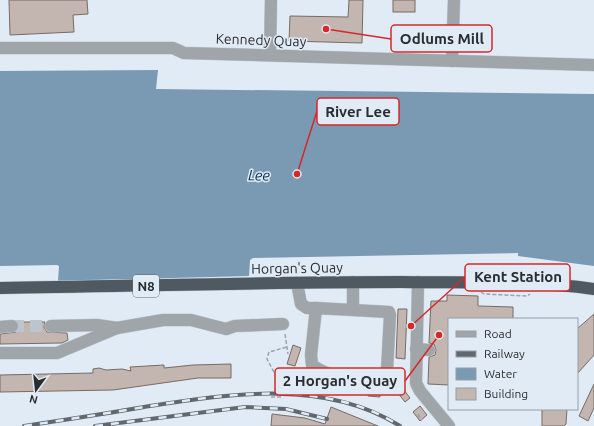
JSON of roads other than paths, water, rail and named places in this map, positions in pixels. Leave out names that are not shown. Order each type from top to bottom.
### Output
[{"type":"highway","name":"Horgan's Quay","points":[[0,288],[353,282],[536,282],[594,289]]},
{"type":"street","points":[[270,56],[271,0]]},
{"type":"street","points":[[452,61],[454,0]]},
{"type":"street","name":"Kennedy Quay","points":[[0,48],[173,48],[184,53],[594,65]]},
{"type":"street","points":[[353,282],[353,309]]},
{"type":"street","points":[[418,282],[416,382],[420,391],[439,408],[449,426]]},
{"type":"street","points":[[297,283],[300,304],[307,308],[316,308],[353,309],[386,311],[390,315],[386,384],[344,377],[319,369],[312,365],[311,355],[316,308]]},
{"type":"street","points":[[0,353],[57,353],[117,328],[164,320],[191,320],[226,329],[235,326],[283,324]]},
{"type":"street","points":[[52,326],[97,325],[117,328]]},
{"type":"street","points":[[0,326],[12,326]]},
{"type":"street","points":[[416,349],[429,350]]},
{"type":"water","name":"Lee","points":[[158,70],[156,89],[594,94],[594,266],[518,256],[518,253],[253,258],[250,260],[249,276],[58,281],[59,266],[57,265],[0,266],[0,71]]},
{"type":"tunnel","points":[[12,326],[51,326]]},
{"type":"railway","points":[[24,426],[176,402],[242,395],[275,394],[308,395],[340,401],[371,411],[400,426]]},
{"type":"railway","points":[[95,426],[245,407],[286,409],[327,419]]},
{"type":"place","name":"Odlums Mill","points":[[326,29]]},
{"type":"place","name":"River Lee","points":[[297,174]]},
{"type":"place","name":"Kent Station","points":[[411,326]]},
{"type":"place","name":"2 Horgan's Quay","points":[[439,335]]}]
